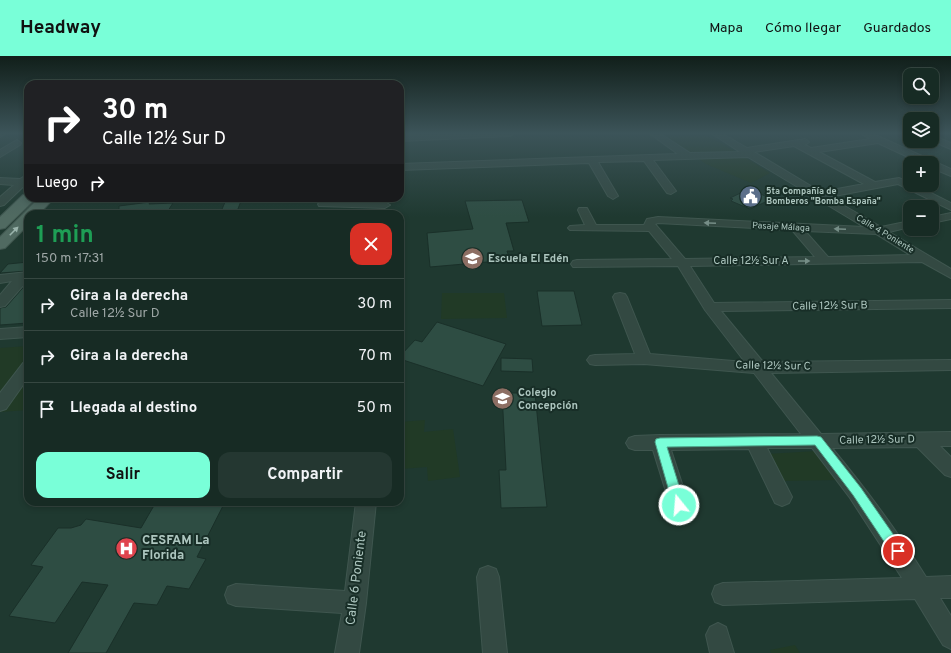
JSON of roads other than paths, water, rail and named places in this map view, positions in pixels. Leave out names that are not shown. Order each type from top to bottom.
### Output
[{"type":"main road","points":[[0,225],[24,202]]},
{"type":"main road","points":[[35,210],[43,202]]},
{"type":"main road","points":[[0,245],[24,221]]},
{"type":"street","points":[[404,166],[564,161]]},
{"type":"street","points":[[593,161],[613,196]]},
{"type":"street","points":[[649,161],[671,191]]},
{"type":"street","name":"Calle 4 Poniente","points":[[763,161],[951,274]]},
{"type":"street","points":[[828,161],[873,185]]},
{"type":"street","points":[[939,167],[951,173]]},
{"type":"street","points":[[0,181],[24,179]]},
{"type":"street","points":[[2,199],[24,180]]},
{"type":"street","points":[[820,195],[899,181],[951,207]]},
{"type":"street","points":[[323,204],[385,206]]},
{"type":"street","points":[[583,210],[592,228]]},
{"type":"street","points":[[939,219],[951,216]]},
{"type":"street","points":[[651,224],[681,262],[710,307],[817,440],[876,518],[921,587],[951,637]]},
{"type":"street","name":"Pasaje Málaga","points":[[574,228],[651,224],[879,230],[903,225]]},
{"type":"street","points":[[796,228],[825,261]]},
{"type":"street","name":"Calle 12½ Sur A","points":[[577,264],[825,261],[925,258]]},
{"type":"street","points":[[0,279],[24,276]]},
{"type":"street","points":[[0,303],[24,278]]},
{"type":"street","points":[[620,297],[644,359]]},
{"type":"street","name":"Calle 12½ Sur B","points":[[710,307],[951,304]]},
{"type":"street","points":[[0,334],[24,332]]},
{"type":"street","name":"Calle 12½ Sur C","points":[[595,360],[644,359],[758,368],[951,365]]},
{"type":"street","points":[[0,405],[24,372]]},
{"type":"street","points":[[921,439],[951,469]]},
{"type":"street","name":"Calle 12½ Sur D","points":[[635,443],[951,439]]},
{"type":"street","points":[[754,441],[782,497]]},
{"type":"street","points":[[660,442],[679,505]]},
{"type":"street","name":"Calle 6 Poniente","points":[[347,653],[355,603],[366,506]]},
{"type":"street","points":[[488,577],[495,653]]},
{"type":"street","points":[[723,594],[951,587]]},
{"type":"street","points":[[236,595],[355,603]]},
{"type":"place","name":"5ta Compañía de Bomberos \"Bomba España\"","points":[[750,196]]},
{"type":"place","name":"Escuela El Edén","points":[[472,259]]},
{"type":"place","name":"Colegio Concepción","points":[[503,399]]},
{"type":"place","name":"CESFAM La Florida","points":[[127,548]]}]
